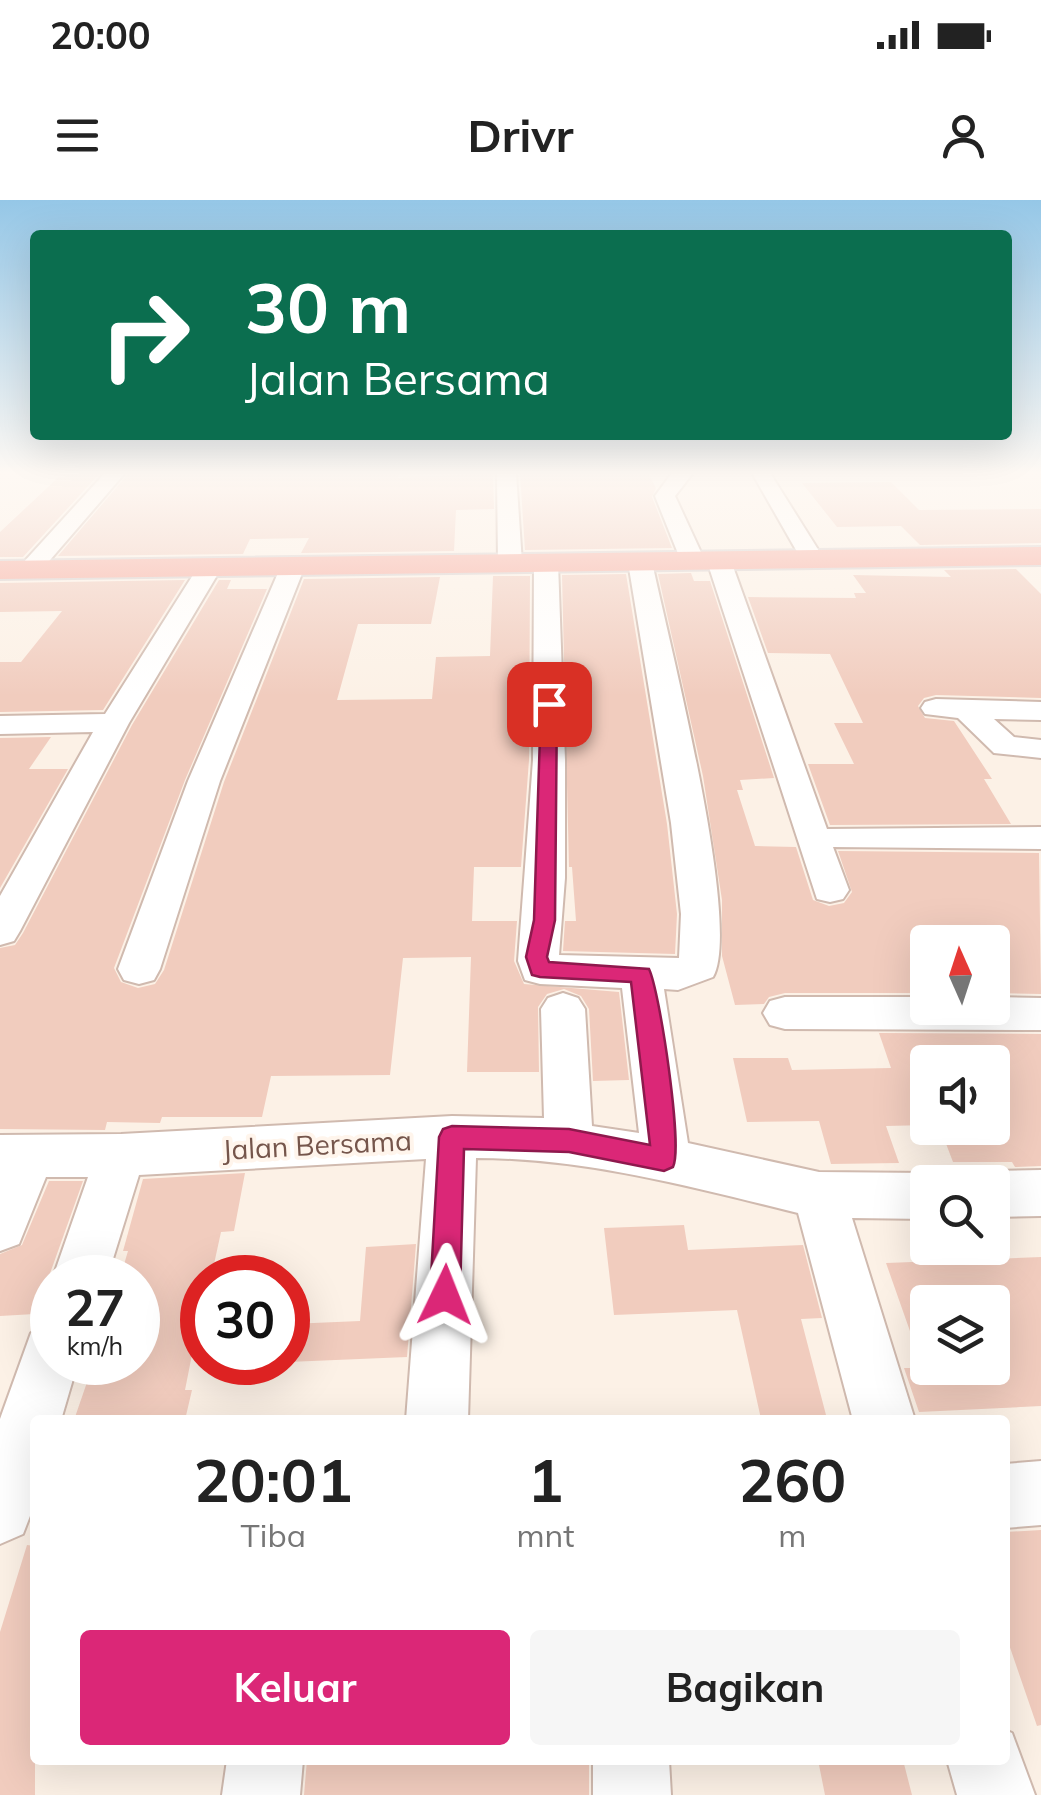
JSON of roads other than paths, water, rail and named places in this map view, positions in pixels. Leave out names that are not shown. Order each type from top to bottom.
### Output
[{"type":"highway","points":[[15,570],[1041,556]]},
{"type":"street","points":[[15,570],[38,547]]},
{"type":"street","points":[[509,547],[510,564]]},
{"type":"street","points":[[698,547],[706,559]]},
{"type":"street","points":[[701,547],[830,890]]},
{"type":"street","points":[[805,547],[812,559]]},
{"type":"street","points":[[546,563],[548,817],[545,920],[536,957],[540,969],[678,975],[698,967],[702,946],[688,807],[640,562]]},
{"type":"street","points":[[139,969],[204,782],[293,566]]},
{"type":"street","points":[[0,931],[114,722],[210,568]]},
{"type":"street","points":[[1041,711],[952,709],[1004,746],[1041,749]]},
{"type":"street","points":[[0,725],[114,722]]},
{"type":"street","points":[[838,837],[1041,838]]},
{"type":"street","points":[[641,974],[663,1124],[664,1159]]},
{"type":"street","points":[[563,1008],[569,1140]]},
{"type":"street","points":[[785,1013],[1041,1014]]},
{"type":"street","points":[[437,1415],[452,1137]]},
{"type":"street","name":"Jalan Bersama","points":[[15,1156],[122,1155],[452,1137],[569,1140],[819,1195],[910,1196]]},
{"type":"street","points":[[87,1255],[122,1155]]},
{"type":"street","points":[[0,1228],[15,1156]]},
{"type":"street","points":[[1010,1194],[1041,1193]]},
{"type":"street","points":[[819,1195],[883,1415]]},
{"type":"street","points":[[32,1415],[42,1385]]},
{"type":"street","points":[[0,1511],[30,1420]]},
{"type":"street","points":[[1010,1496],[1041,1493]]},
{"type":"street","points":[[261,1795],[264,1765]]},
{"type":"street","points":[[630,1765],[632,1795]]},
{"type":"street","points":[[987,1765],[996,1795]]}]
